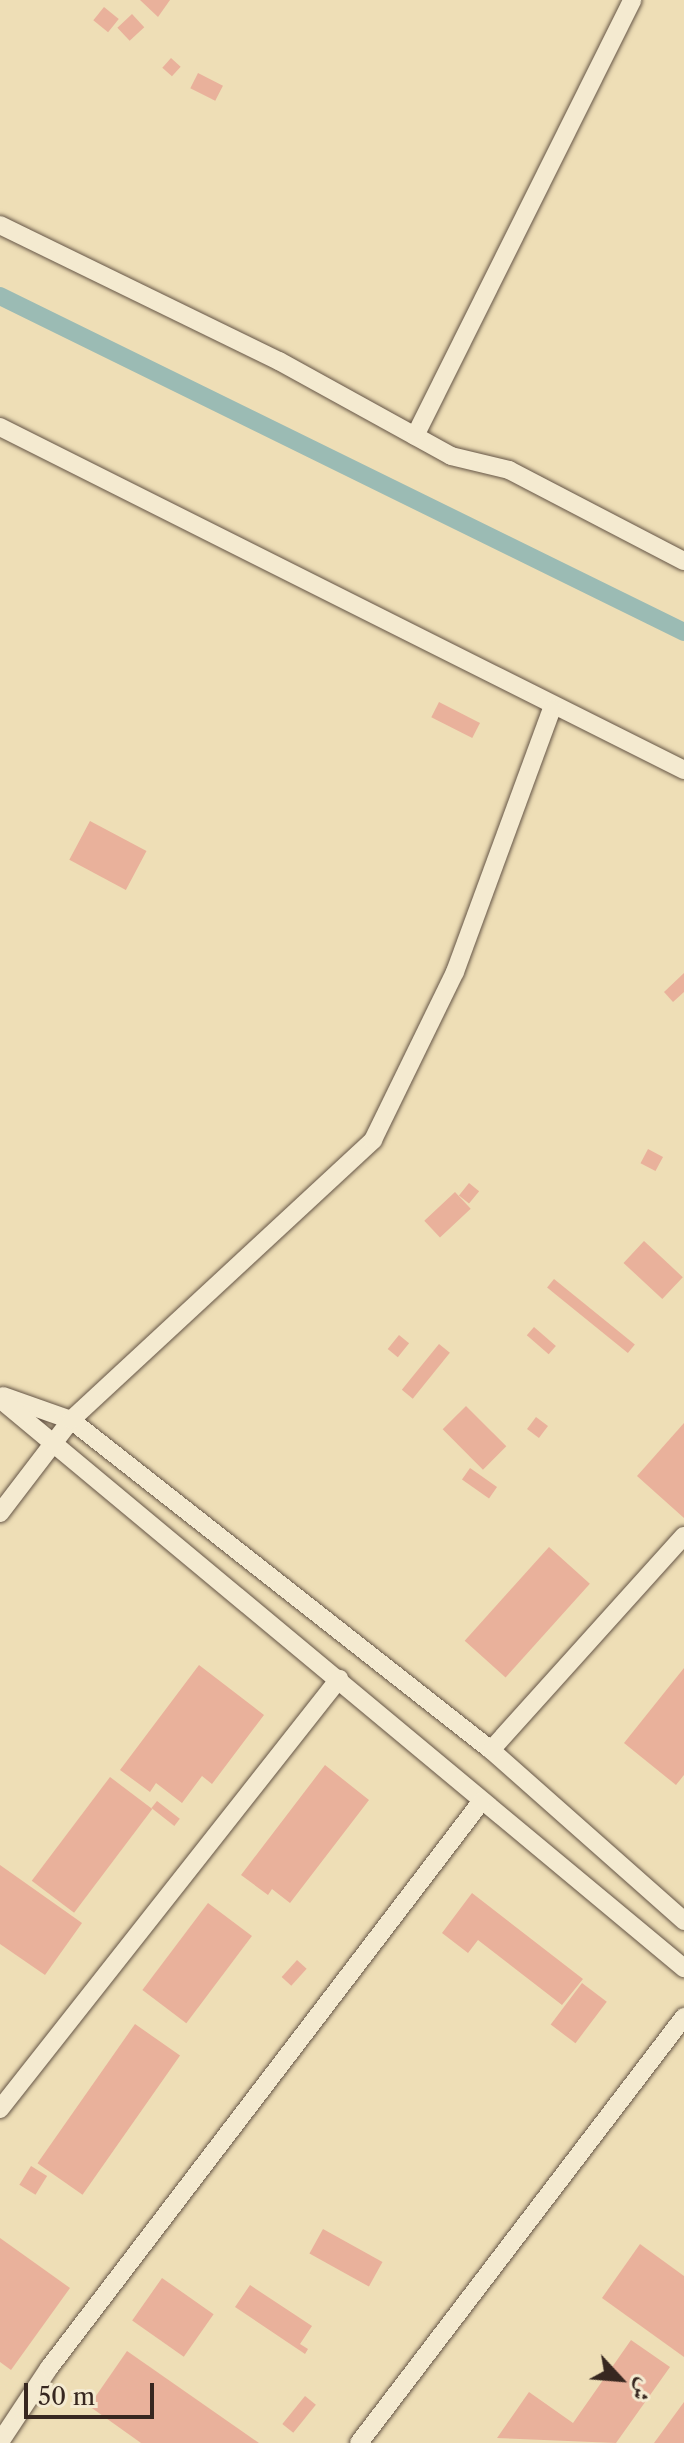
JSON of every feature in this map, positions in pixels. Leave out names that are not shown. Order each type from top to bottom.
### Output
[{"type":"street","points":[[415,436],[632,0]]},
{"type":"street","points":[[0,225],[279,361],[451,456],[509,470],[684,561]]},
{"type":"street","points":[[0,427],[552,708],[684,770]]},
{"type":"street","points":[[0,1513],[71,1420],[373,1140],[455,972],[552,708]]},
{"type":"street","points":[[0,1397],[71,1420],[491,1750],[684,1921]]},
{"type":"street","points":[[0,1397],[52,1444],[684,1968]]},
{"type":"street","points":[[109,1491],[126,1463]]},
{"type":"street","points":[[491,1750],[684,1536]]},
{"type":"street","points":[[210,1574],[232,1547]]},
{"type":"street","points":[[0,2109],[339,1679]]},
{"type":"street","points":[[0,2442],[49,2368],[481,1802]]},
{"type":"street","points":[[359,2443],[684,2017]]},
{"type":"building","points":[[140,0],[170,0],[158,17]]},
{"type":"building","points":[[104,7],[119,19],[108,32],[93,20]]},
{"type":"building","points":[[132,14],[144,27],[130,41],[117,28]]},
{"type":"building","points":[[171,58],[181,67],[172,76],[162,68]]},
{"type":"building","points":[[198,73],[223,86],[215,101],[190,88]]},
{"type":"building","points":[[439,702],[480,723],[472,738],[431,717]]},
{"type":"building","points":[[90,821],[147,851],[126,890],[69,860]]},
{"type":"building","points":[[684,973],[684,992],[673,1002],[664,992]]},
{"type":"building","points":[[648,1149],[663,1157],[655,1171],[640,1163]]},
{"type":"building","points":[[469,1183],[479,1191],[469,1204],[459,1195]]},
{"type":"building","points":[[455,1192],[471,1209],[440,1237],[424,1221]]},
{"type":"building","points":[[644,1241],[683,1277],[662,1299],[624,1263]]},
{"type":"building","points":[[554,1279],[635,1344],[628,1353],[547,1288]]},
{"type":"building","points":[[534,1327],[556,1346],[549,1354],[527,1335]]},
{"type":"building","points":[[399,1335],[409,1343],[398,1357],[388,1349]]},
{"type":"building","points":[[439,1344],[450,1353],[413,1399],[402,1390]]},
{"type":"building","points":[[466,1406],[506,1446],[483,1470],[443,1429]]},
{"type":"building","points":[[536,1417],[548,1426],[539,1438],[527,1429]]},
{"type":"building","points":[[684,1423],[684,1518],[637,1476]]},
{"type":"building","points":[[470,1468],[497,1487],[489,1498],[462,1479]]},
{"type":"building","points":[[549,1547],[590,1584],[506,1677],[465,1641]]},
{"type":"building","points":[[199,1665],[264,1715],[212,1784],[202,1776],[182,1803],[156,1783],[150,1792],[120,1770]]},
{"type":"building","points":[[684,1668],[684,1775],[676,1785],[624,1743]]},
{"type":"building","points":[[325,1765],[369,1800],[290,1903],[272,1889],[268,1895],[241,1875]]},
{"type":"building","points":[[110,1777],[152,1809],[74,1913],[32,1881]]},
{"type":"building","points":[[157,1801],[180,1819],[174,1826],[151,1808]]},
{"type":"building","points":[[0,1865],[82,1923],[45,1975],[0,1944]]},
{"type":"building","points":[[472,1893],[583,1979],[562,2005],[478,1940],[468,1953],[442,1933]]},
{"type":"building","points":[[208,1903],[252,1936],[186,2023],[142,1990]]},
{"type":"building","points":[[297,1960],[307,1969],[291,1986],[282,1977]]},
{"type":"building","points":[[582,1983],[607,2002],[575,2043],[551,2025]]},
{"type":"building","points":[[135,2024],[180,2056],[83,2195],[37,2163]]},
{"type":"building","points":[[31,2166],[47,2176],[35,2195],[19,2185]]},
{"type":"building","points":[[323,2229],[382,2262],[369,2286],[309,2253]]},
{"type":"building","points":[[0,2238],[70,2288],[11,2370],[0,2362]]},
{"type":"building","points":[[640,2244],[684,2276],[684,2357],[602,2298]]},
{"type":"building","points":[[162,2278],[214,2314],[184,2357],[132,2321]]},
{"type":"building","points":[[250,2285],[312,2326],[300,2344],[308,2349],[305,2354],[235,2307]]},
{"type":"building","points":[[631,2340],[670,2367],[616,2443],[497,2438],[529,2392],[573,2423]]},
{"type":"building","points":[[127,2351],[259,2443],[141,2443],[89,2406]]},
{"type":"building","points":[[305,2396],[316,2405],[293,2433],[282,2424]]},
{"type":"building","points":[[684,2402],[684,2443],[654,2443]]},
{"type":"waterway","points":[[0,296],[684,632]]}]
